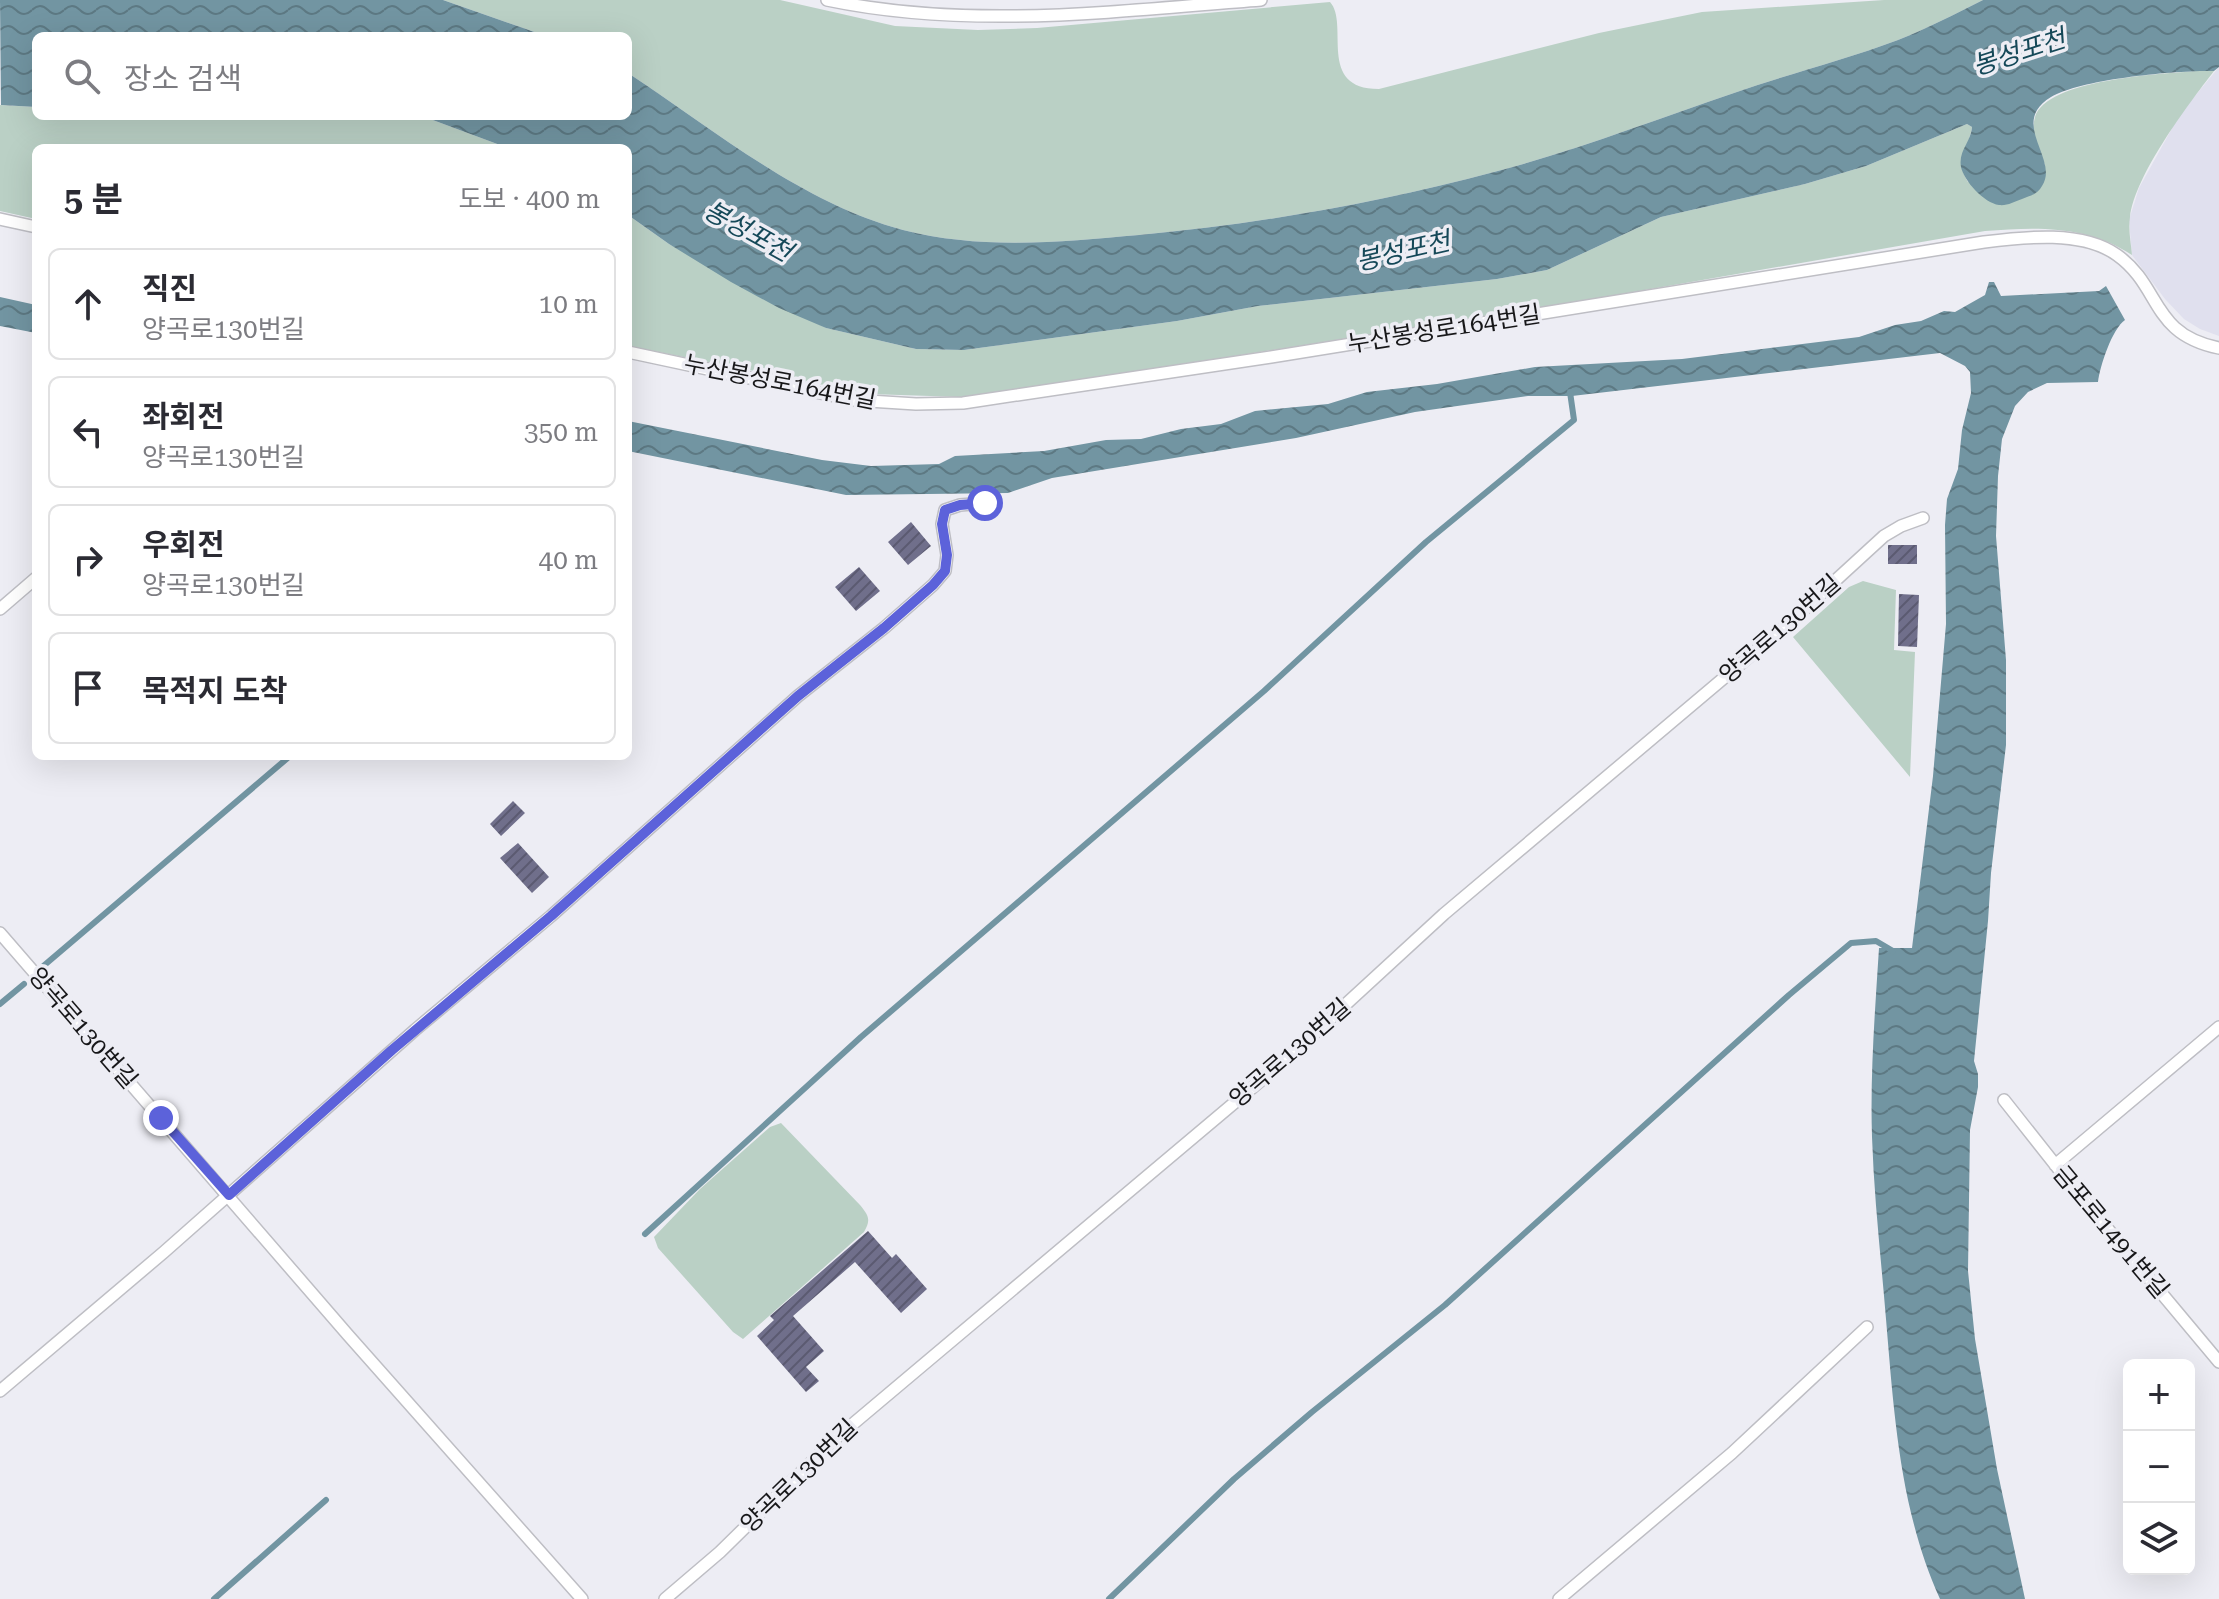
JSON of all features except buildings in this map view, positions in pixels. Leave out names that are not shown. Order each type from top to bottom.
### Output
[{"type":"lane","points":[[827,0],[920,15],[992,17],[1261,0]]},
{"type":"lane","points":[[0,219],[32,226]]},
{"type":"lane","name":"누산봉성로164번길","points":[[632,353],[853,400],[963,403],[1242,362],[1984,242],[2044,238],[2087,242],[2103,246],[2119,256],[2133,270],[2175,329],[2205,345],[2219,348]]},
{"type":"lane","points":[[0,1391],[551,916],[798,696],[933,585],[945,571],[947,555],[942,524],[945,510],[985,503]]},
{"type":"lane","name":"양곡로130번길","points":[[665,1599],[720,1552],[835,1439],[1284,1061],[1444,914],[1789,623],[1884,536],[1923,518]]},
{"type":"lane","points":[[0,609],[32,581]]},
{"type":"lane","name":"양곡로130번길","points":[[0,933],[348,1335],[582,1599]]},
{"type":"lane","points":[[2055,1165],[2219,1027]]},
{"type":"lane","name":"금포로1491번길","points":[[2004,1100],[2219,1362]]},
{"type":"lane","points":[[1559,1599],[1732,1453],[1867,1327]]},
{"type":"shaded area","points":[[2219,67],[2219,336],[2184,319],[2165,299],[2132,255],[2129,220],[2139,188],[2180,114]]},
{"type":"green space","points":[[443,0],[780,0],[895,26],[978,30],[1037,28],[1330,2],[1335,12],[1341,67],[1348,78],[1360,86],[1379,89],[1599,33],[1702,12],[1884,0],[1983,0],[1898,40],[1554,155],[1494,172],[1362,203],[1229,225],[1109,238],[1021,243],[932,236],[865,218],[829,202],[760,163],[632,76],[632,32],[535,32]]},
{"type":"green space","points":[[2214,71],[2164,141],[2141,181],[2130,217],[2132,255],[2097,238],[2061,230],[1985,231],[1599,298],[961,397],[869,394],[632,347],[632,218],[669,244],[826,328],[916,349],[964,350],[1177,321],[1258,306],[1497,279],[1547,270],[1661,217],[1805,184],[1866,166],[1967,124],[1972,127],[1962,166],[1968,182],[2045,165],[2034,129],[2035,117],[2044,104],[2060,94],[2082,87],[2133,77]]},
{"type":"green space","points":[[0,105],[32,107],[32,120],[433,120],[497,144],[32,144],[32,218],[0,211]]},
{"type":"green space","points":[[1863,581],[1896,590],[1894,650],[1915,652],[1910,777],[1793,637],[1849,587]]},
{"type":"green space","points":[[781,1123],[860,1205],[868,1221],[864,1232],[743,1339],[733,1332],[658,1248],[654,1237],[700,1189],[770,1127]]},
{"type":"water","points":[[0,0],[443,0],[535,32],[32,32],[32,107],[1,105]]},
{"type":"water","name":"봉성포천","points":[[1983,0],[2219,0],[2219,67],[2214,71],[2154,74],[2106,81],[2051,97],[2039,107],[2034,118],[2034,129],[2045,164],[2046,175],[2042,186],[2034,194],[2008,204],[1999,205],[1987,200],[1966,179],[1961,156],[1972,127],[1967,124],[1866,166],[1805,184],[1661,217],[1547,270],[1497,279],[1258,306],[1177,321],[964,350],[916,349],[826,328],[779,308],[669,244],[632,218],[632,144],[497,144],[433,120],[632,120],[632,76],[760,163],[829,202],[865,218],[903,230],[962,240],[1021,243],[1080,240],[1273,218],[1362,203],[1494,172],[1584,145],[1920,31]]},
{"type":"water","points":[[1989,282],[1994,282],[2001,296],[2099,291],[2106,286],[2125,320],[2111,339],[2098,382],[2047,383],[2028,392],[2015,406],[2002,439],[1998,476],[1996,536],[2006,660],[2006,745],[1974,1061],[1978,1087],[1970,1130],[1968,1271],[1975,1339],[1997,1469],[2025,1599],[1940,1599],[1927,1566],[1907,1497],[1896,1426],[1873,1160],[1872,1066],[1879,948],[1912,948],[1933,776],[1946,624],[1947,499],[1958,469],[1962,430],[1971,393],[1970,372],[1965,366],[1940,353],[1572,396],[1528,396],[1415,412],[1296,438],[1052,478],[1008,493],[846,495],[632,452],[632,422],[822,460],[871,466],[939,464],[955,456],[1044,451],[1106,440],[1141,439],[1181,429],[1221,424],[1255,411],[1328,404],[1367,392],[1535,367],[1682,359],[1859,337],[1895,325],[1921,321],[1944,311],[1955,312],[1985,295]]},
{"type":"water","points":[[0,297],[32,304],[32,332],[0,326]]},
{"type":"waterway","points":[[645,1234],[861,1037],[1264,691],[1426,542],[1574,420],[1570,392]]},
{"type":"waterway","points":[[41,968],[285,760]]},
{"type":"waterway","points":[[1109,1599],[1234,1479],[1445,1305],[1789,995],[1851,943],[1876,941],[1893,951]]},
{"type":"waterway","points":[[0,1004],[24,984]]},
{"type":"waterway","points":[[214,1599],[326,1500]]},
{"type":"route","points":[[161,1118],[229,1195],[392,1050],[551,916],[798,696],[933,585],[945,571],[947,555],[942,524],[945,510],[985,503]]}]
